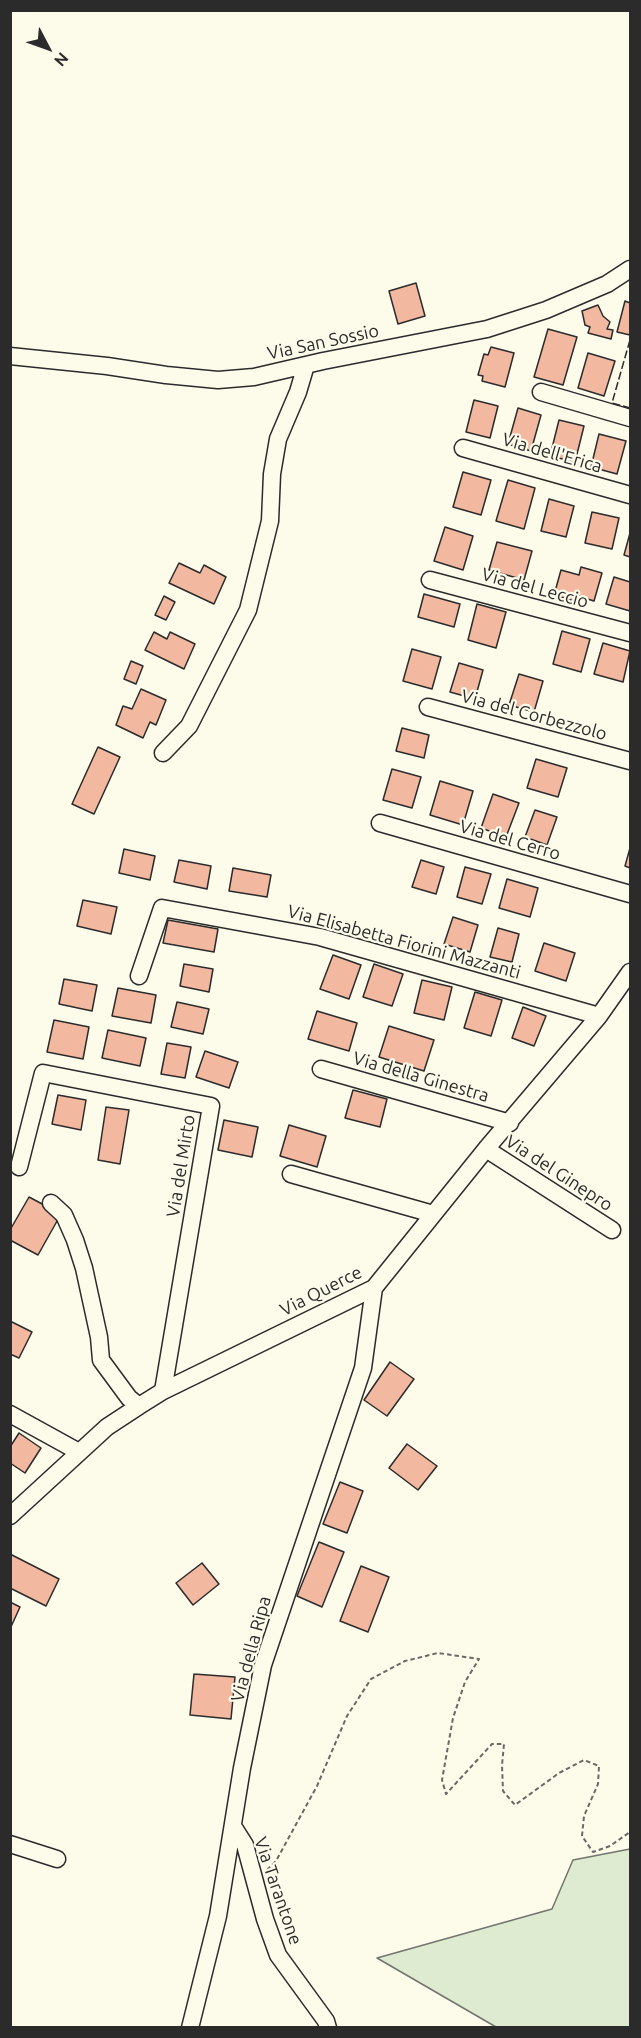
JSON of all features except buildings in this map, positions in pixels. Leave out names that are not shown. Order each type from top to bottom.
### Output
[{"type":"street","name":"Via San Sossio","points":[[10,356],[218,380],[254,377],[487,329],[546,310],[608,284],[630,269]]},
{"type":"street","points":[[163,753],[189,726],[248,610],[270,520],[272,474],[278,439],[298,392],[306,365]]},
{"type":"street","points":[[542,392],[630,418]]},
{"type":"street","name":"Via dell'Erica","points":[[463,448],[630,495]]},
{"type":"street","name":"Via del Leccio","points":[[430,580],[630,633]]},
{"type":"street","name":"Via del Corbezzolo","points":[[428,707],[630,761]]},
{"type":"street","name":"Via del Cerro","points":[[380,823],[630,894]]},
{"type":"street","name":"Via Elisabetta Fiorini Mazzanti","points":[[139,976],[162,908],[320,937],[599,1016]]},
{"type":"street","name":"Via Querce","points":[[10,1516],[107,1427],[139,1406],[163,1391],[374,1288],[486,1149],[599,1016],[630,972]]},
{"type":"street","name":"Via della Ginestra","points":[[321,1069],[510,1123]]},
{"type":"street","name":"Via del Mirto","points":[[19,1167],[43,1074],[211,1106],[163,1391]]},
{"type":"street","name":"Via del Ginepro","points":[[486,1149],[612,1230]]},
{"type":"street","points":[[291,1174],[433,1214]]},
{"type":"street","points":[[51,1203],[64,1215],[78,1249],[99,1337],[101,1360],[129,1398],[139,1406]]},
{"type":"street","name":"Via della Ripa","points":[[190,2028],[218,1916],[232,1827],[263,1665],[363,1368],[374,1288]]},
{"type":"street","points":[[10,1414],[76,1455]]},
{"type":"street","points":[[10,1425],[76,1455]]},
{"type":"street","name":"Via Tarantone","points":[[232,1827],[245,1845],[265,1919],[279,1955],[326,2021],[328,2028]]},
{"type":"street","points":[[10,1844],[57,1859]]},
{"type":"path","points":[[255,1882],[276,1861],[317,1786],[347,1716],[371,1679],[405,1661],[438,1653],[479,1659],[465,1682],[453,1718],[442,1780],[446,1794],[492,1744],[504,1744],[503,1791],[515,1805],[559,1773],[584,1760],[599,1766],[598,1784],[584,1816],[582,1836],[593,1852],[610,1846],[630,1832]]},
{"type":"green space","points":[[630,1849],[630,2027],[496,2027],[377,1958],[552,1909],[573,1860]]},
{"type":"fence","points":[[630,340],[612,403],[630,408]]}]
